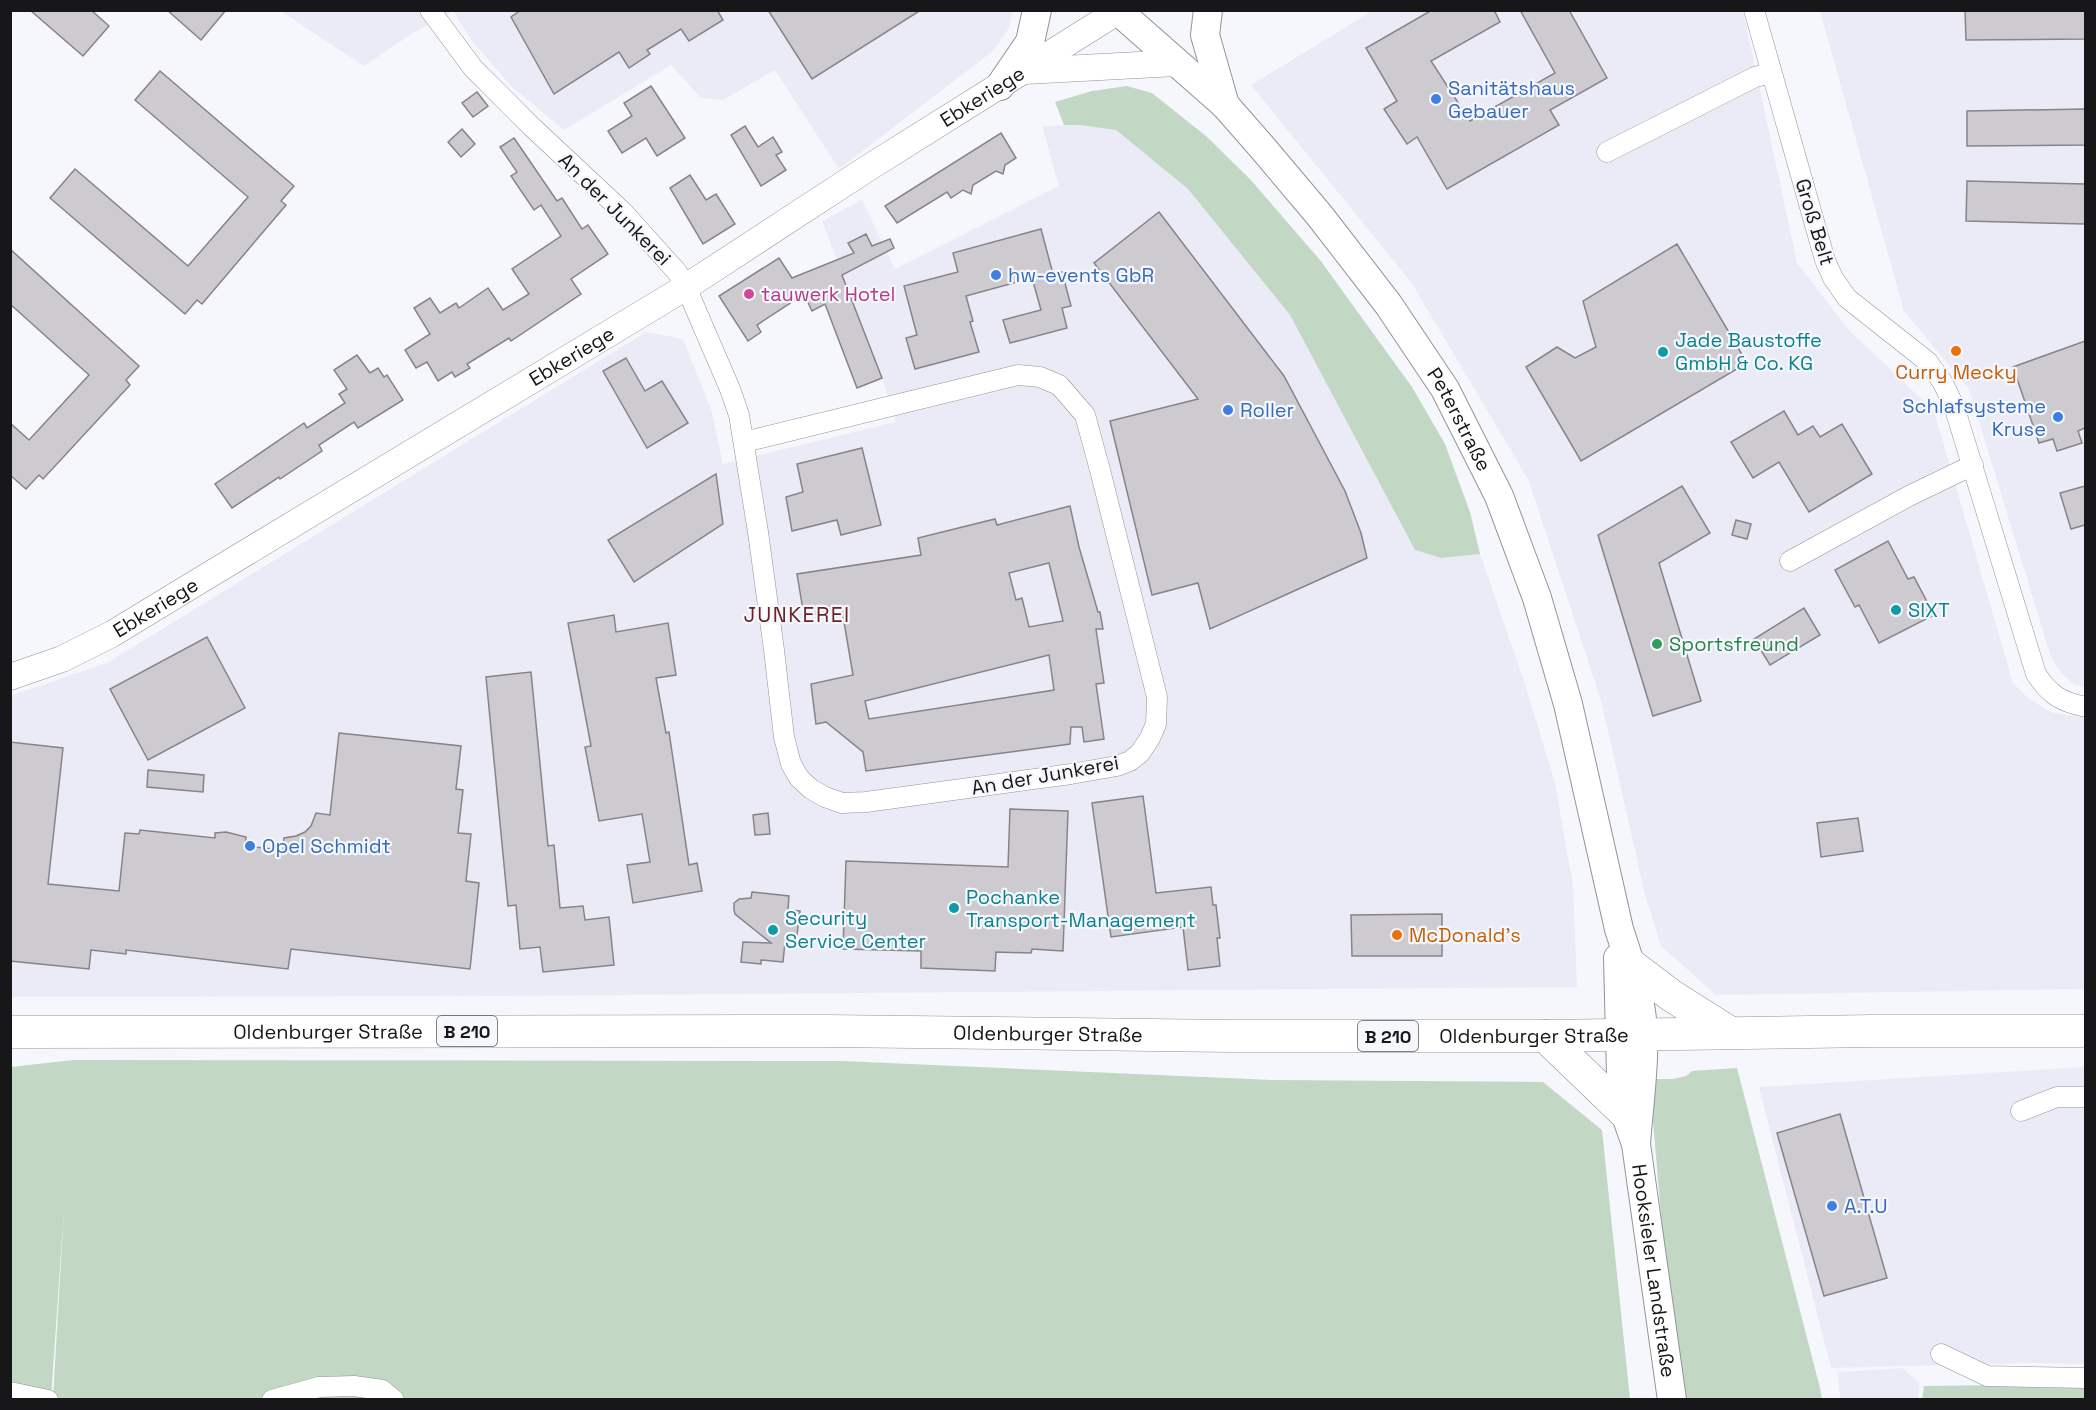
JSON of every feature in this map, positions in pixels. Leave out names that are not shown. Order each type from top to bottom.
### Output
[{"type":"main road","points":[[1011,79],[1030,42],[1037,10]]},
{"type":"main road","points":[[1208,10],[1205,35],[1225,105]]},
{"type":"main road","name":"Peterstraße","points":[[1118,11],[1225,105],[1320,216],[1388,304],[1444,389],[1499,496],[1537,598],[1568,704],[1619,929],[1641,1006],[1631,1034]]},
{"type":"main road","name":"Peterstraße","points":[[1619,929],[1618,994],[1631,1034]]},
{"type":"main road","points":[[1631,965],[1672,996],[1729,1032]]},
{"type":"main road","name":"Oldenburger Straße","points":[[10,1032],[827,1031],[1188,1036],[1545,1036],[1729,1032],[2085,1031]]},
{"type":"main road","name":"Hooksieler Landstraße","points":[[1631,1034],[1621,1074],[1625,1113],[1636,1144]]},
{"type":"main road","name":"Hooksieler Landstraße","points":[[1631,1034],[1636,1144],[1672,1400]]},
{"type":"main road","points":[[1545,1036],[1625,1113]]},
{"type":"street","name":"An der Junkerei","points":[[430,10],[473,68],[623,212],[677,272],[686,287],[730,389],[744,442],[784,737],[791,764],[799,778],[811,789],[825,797],[842,803],[866,802],[1117,766],[1130,761],[1140,753],[1156,724],[1157,697],[1084,415],[1059,385],[1040,376],[1018,375],[744,442]]},
{"type":"street","name":"Groß Belt","points":[[1754,10],[1825,260],[1833,278],[1848,298],[1928,362],[1943,383],[1954,406],[1973,465],[2036,674],[2051,694],[2070,704],[2085,707]]},
{"type":"street","name":"Ebkeriege","points":[[10,677],[62,659],[112,634],[686,287],[865,170],[1118,11]]},
{"type":"street","points":[[1011,79],[1177,63]]},
{"type":"street","points":[[1607,152],[1755,77],[1771,73]]},
{"type":"street","points":[[1790,561],[1909,496],[1973,465]]},
{"type":"street","points":[[2021,1112],[2057,1097],[2085,1097]]},
{"type":"street","points":[[1941,1354],[1987,1376],[2085,1378]]},
{"type":"street","points":[[272,1400],[319,1387],[354,1386],[382,1390],[394,1400]]},
{"type":"street","points":[[10,1392],[48,1400]]},
{"type":"shaded area","points":[[281,11],[453,11],[413,33],[364,66]]},
{"type":"shaded area","points":[[453,11],[1013,11],[1009,28],[993,51],[839,169],[775,70],[723,100],[701,98],[671,65],[564,130],[511,86],[472,41]]},
{"type":"shaded area","points":[[1372,11],[1743,11],[1797,263],[1849,330],[1934,411],[2013,683],[2028,698],[2050,712],[2085,718],[2085,989],[1716,995],[1661,946],[1645,895],[1602,704],[1529,481],[1411,282],[1251,85]]},
{"type":"shaded area","points":[[1820,11],[2085,11],[2085,687],[2075,685],[2061,673],[2051,657],[1969,389],[1904,311]]},
{"type":"shaded area","points":[[1080,125],[1116,130],[1188,189],[1290,315],[1415,550],[1441,558],[1480,554],[1523,678],[1555,783],[1573,885],[1577,987],[508,996],[11,997],[10,696],[107,663],[646,332],[683,339],[711,409],[723,464],[896,422],[882,378],[822,221],[862,200],[895,269],[1059,186],[1042,126]]},
{"type":"shaded area","points":[[2085,1067],[2085,1364],[2026,1363],[1831,1368],[1759,1087]]},
{"type":"shaded area","points":[[1902,1368],[1920,1383],[1918,1399],[1840,1399],[1838,1372]]},
{"type":"green space","points":[[1127,86],[1152,93],[1206,136],[1250,179],[1320,260],[1412,387],[1445,444],[1470,512],[1480,554],[1441,558],[1415,550],[1290,315],[1188,189],[1116,130],[1064,125],[1055,102],[1092,91]]},
{"type":"green space","points":[[73,1060],[842,1061],[1272,1080],[1543,1082],[1602,1130],[1630,1399],[53,1399],[64,1208],[51,1399],[11,1399],[10,1067]]},
{"type":"green space","points":[[1737,1068],[1822,1399],[1684,1399],[1666,1275],[1652,1109],[1653,1079],[1673,1079],[1686,1076],[1692,1071]]},
{"type":"green space","points":[[1924,1386],[2085,1387],[2085,1399],[1922,1400]]},
{"type":"building","points":[[30,10],[91,10],[109,26],[83,56]]},
{"type":"building","points":[[167,10],[226,10],[201,40]]},
{"type":"building","points":[[521,10],[717,10],[723,20],[689,41],[681,29],[647,50],[650,54],[629,68],[619,52],[554,94],[511,17]]},
{"type":"building","points":[[768,10],[921,10],[812,79]]},
{"type":"building","points":[[1432,10],[1494,10],[1500,22],[1431,61],[1470,121],[1555,73],[1520,10],[1569,10],[1607,78],[1550,110],[1559,125],[1447,189],[1417,137],[1407,144],[1384,109],[1397,101],[1366,48]]},
{"type":"building","points":[[1965,10],[2085,10],[2085,39],[1966,40]]},
{"type":"building","points":[[160,71],[294,186],[281,201],[286,205],[202,304],[197,300],[185,314],[50,198],[75,169],[188,266],[248,197],[135,100]]},
{"type":"building","points":[[651,86],[685,138],[657,156],[646,138],[622,153],[608,131],[632,116],[624,103]]},
{"type":"building","points":[[477,92],[488,106],[473,117],[462,103]]},
{"type":"building","points":[[2085,109],[2085,145],[1967,146],[1967,111]]},
{"type":"building","points":[[745,126],[758,147],[773,137],[782,152],[776,155],[786,170],[761,186],[731,135]]},
{"type":"building","points":[[462,129],[475,144],[461,157],[448,142]]},
{"type":"building","points":[[1001,133],[1016,158],[1005,165],[1003,174],[996,171],[973,185],[971,194],[963,190],[951,198],[947,192],[897,223],[885,206]]},
{"type":"building","points":[[514,138],[557,201],[562,198],[582,229],[588,225],[608,254],[571,279],[581,294],[511,341],[509,338],[467,364],[470,368],[455,377],[452,372],[438,381],[427,362],[416,368],[405,350],[430,334],[414,308],[430,298],[440,313],[456,303],[459,308],[488,288],[503,310],[529,294],[512,269],[561,236],[541,205],[534,210],[511,176],[517,172],[500,147]]},
{"type":"building","points":[[690,175],[706,200],[716,194],[735,224],[703,244],[670,188]]},
{"type":"building","points":[[1967,181],[2085,184],[2085,224],[1966,221]]},
{"type":"building","name":"Roller","points":[[1159,212],[1284,376],[1345,491],[1361,533],[1367,558],[1210,629],[1198,583],[1152,595],[1110,421],[1198,399],[1094,263]]},
{"type":"building","points":[[1041,229],[1053,274],[1062,272],[1071,306],[1062,308],[1067,328],[1010,343],[1003,320],[1041,310],[1032,278],[966,296],[973,321],[970,322],[979,352],[915,369],[906,338],[917,335],[904,286],[958,272],[953,253]]},
{"type":"building","points":[[866,234],[872,246],[890,239],[894,248],[842,275],[882,378],[857,388],[825,304],[812,311],[804,294],[757,325],[761,332],[748,341],[719,296],[779,258],[792,278],[854,253],[848,243]]},
{"type":"building","name":"Jade Baustoffe GmbH & Co. KG","points":[[1677,244],[1747,363],[1581,461],[1526,367],[1557,347],[1575,358],[1596,347],[1583,301]]},
{"type":"building","points":[[10,249],[139,366],[126,380],[130,385],[43,479],[39,475],[26,489],[10,475],[10,423],[29,440],[89,375],[10,304]]},
{"type":"building","points":[[2085,341],[2085,428],[2078,431],[2082,443],[2057,451],[2053,439],[2039,443],[2013,367]]},
{"type":"building","points":[[357,355],[370,373],[378,368],[384,377],[387,375],[403,400],[358,428],[354,422],[319,445],[322,451],[232,508],[215,484],[304,423],[307,428],[345,403],[339,394],[347,389],[334,370]]},
{"type":"building","points":[[626,358],[645,391],[662,381],[688,423],[647,448],[603,371]]},
{"type":"building","points":[[1784,411],[1798,435],[1813,426],[1820,437],[1842,424],[1872,474],[1809,512],[1779,462],[1753,478],[1731,442]]},
{"type":"building","points":[[862,448],[881,525],[841,535],[837,520],[792,531],[786,497],[803,492],[797,464]]},
{"type":"building","points":[[716,474],[723,524],[634,582],[608,540]]},
{"type":"building","name":"Sportsfreund","points":[[1682,486],[1710,533],[1659,563],[1701,701],[1653,716],[1598,535]]},
{"type":"building","points":[[2085,486],[2085,525],[2071,529],[2060,493]]},
{"type":"building","points":[[1070,506],[1079,547],[1098,612],[1100,612],[1103,629],[1096,629],[1104,683],[1096,684],[1104,739],[1084,742],[1082,727],[1071,727],[1070,744],[866,771],[863,752],[826,722],[816,724],[811,684],[853,675],[842,610],[804,616],[797,574],[921,555],[918,538],[995,519],[997,525]],"holes":[[[1049,563],[1063,621],[1029,627],[1022,598],[1016,600],[1009,573]],[[1049,655],[1054,690],[869,719],[865,701]]]},
{"type":"building","points":[[1736,520],[1751,524],[1747,539],[1732,535]]},
{"type":"building","points":[[1888,541],[1908,579],[1914,577],[1934,615],[1879,643],[1859,605],[1855,607],[1835,570]]},
{"type":"building","points":[[1804,608],[1820,635],[1770,665],[1754,639]]},
{"type":"building","points":[[614,615],[616,632],[668,623],[676,675],[656,678],[666,733],[669,732],[689,865],[697,863],[702,891],[633,903],[627,865],[650,862],[642,814],[599,821],[585,747],[591,746],[568,623]]},
{"type":"building","points":[[207,637],[245,708],[148,760],[110,689]]},
{"type":"building","points":[[531,672],[548,846],[554,845],[560,908],[583,906],[585,920],[609,917],[614,965],[543,972],[540,947],[520,949],[516,905],[508,906],[486,677]]},
{"type":"building","points":[[339,733],[461,746],[456,789],[463,790],[458,833],[471,834],[466,881],[479,883],[470,969],[291,949],[288,969],[126,950],[126,954],[91,950],[89,969],[10,961],[10,742],[63,748],[48,884],[119,891],[125,833],[139,834],[140,830],[215,838],[215,833],[226,832],[246,837],[245,846],[283,850],[284,838],[305,832],[311,826],[316,813],[330,815]]},
{"type":"building","points":[[148,770],[204,775],[203,792],[147,787]]},
{"type":"building","points":[[1143,796],[1156,893],[1211,887],[1220,938],[1217,938],[1220,966],[1188,970],[1183,927],[1111,937],[1092,803]]},
{"type":"building","name":"Pochanke Transport-Management","points":[[1010,809],[1068,811],[1063,951],[1032,949],[1031,953],[996,952],[995,971],[921,968],[921,951],[843,949],[846,861],[1008,867]]},
{"type":"building","points":[[768,813],[770,834],[755,835],[753,815]]},
{"type":"building","points":[[1858,818],[1863,851],[1821,857],[1817,823]]},
{"type":"building","name":"Security Service Center","points":[[752,892],[789,896],[788,910],[800,911],[796,943],[785,942],[783,962],[761,960],[761,964],[741,962],[743,942],[771,943],[735,914],[734,903],[739,899],[751,898]]},
{"type":"building","name":"McDonald's","points":[[1442,914],[1442,956],[1352,956],[1351,915]]},
{"type":"building","name":"A.T.U","points":[[1840,1114],[1887,1278],[1824,1296],[1777,1133]]},
{"type":"place","name":"Sanitätshaus Gebauer","points":[[1436,99]]},
{"type":"place","name":"hw-events GbR","points":[[996,275]]},
{"type":"place","name":"tauwerk Hotel","points":[[749,294]]},
{"type":"place","name":"Curry Mecky","points":[[1956,351]]},
{"type":"place","name":"Jade Baustoffe GmbH & Co. KG","points":[[1663,352]]},
{"type":"place","name":"Roller","points":[[1228,410]]},
{"type":"place","name":"Schlafsysteme Kruse","points":[[2058,417]]},
{"type":"place","name":"SIXT","points":[[1896,610]]},
{"type":"place","name":"Sportsfreund","points":[[1657,644]]},
{"type":"place","name":"Opel Schmidt","points":[[250,846]]},
{"type":"place","name":"Pochanke Transport-Management","points":[[954,908]]},
{"type":"place","name":"Security Service Center","points":[[773,930]]},
{"type":"place","name":"McDonald's","points":[[1397,935]]},
{"type":"place","name":"A.T.U","points":[[1832,1206]]},
{"type":"district","name":"JUNKEREI","points":[[797,614]]}]
